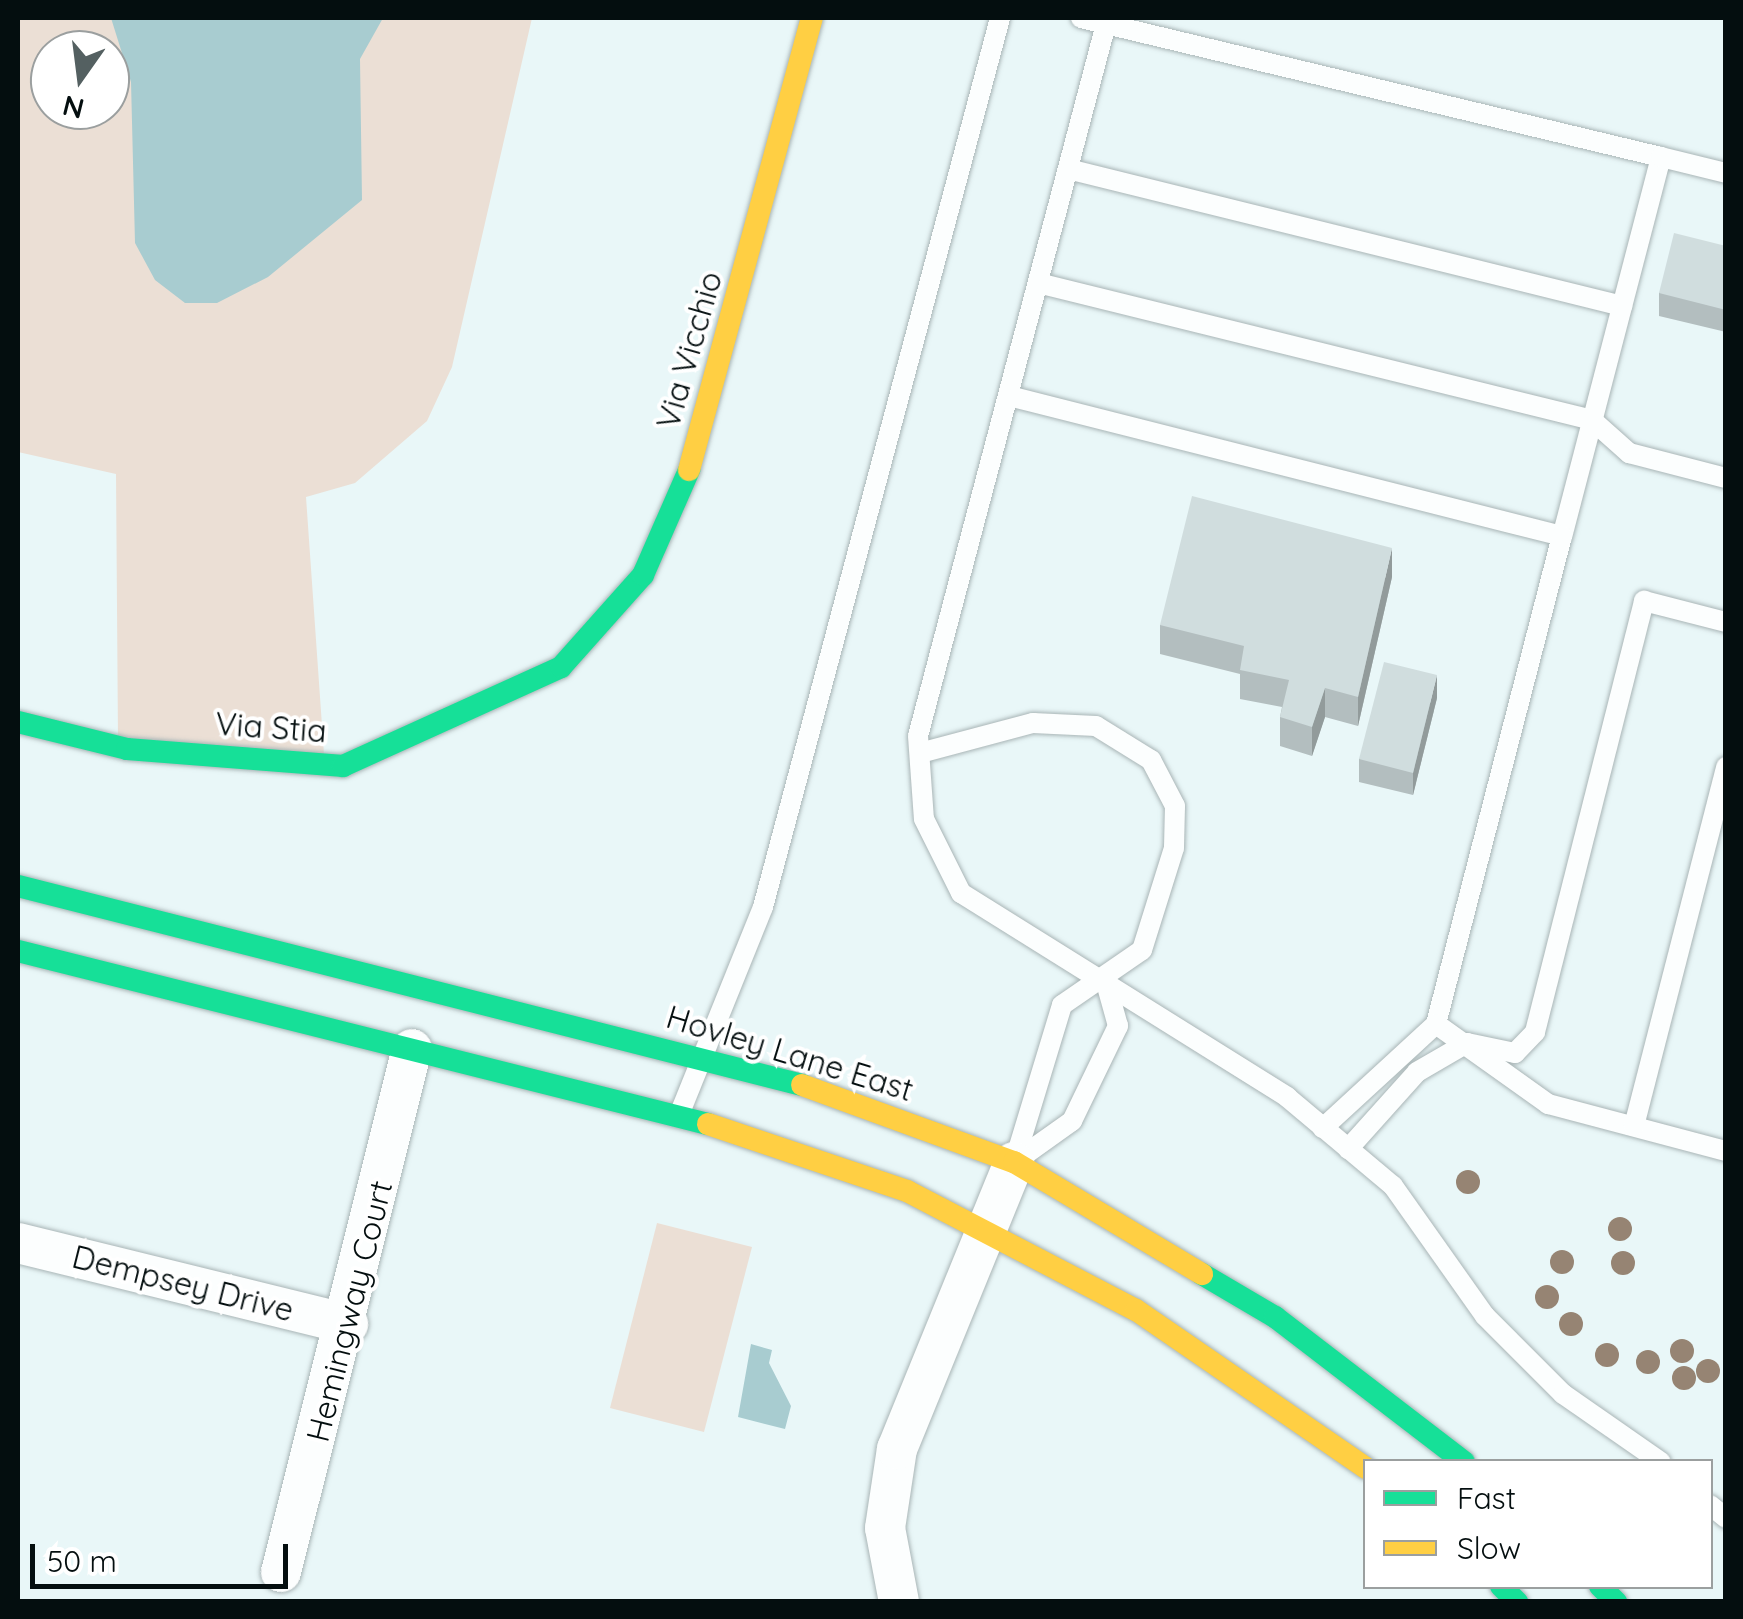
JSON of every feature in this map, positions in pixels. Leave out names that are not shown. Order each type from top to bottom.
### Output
[{"type":"main road","name":"Via Vicchio","points":[[561,667],[643,574],[679,506],[812,18]]},
{"type":"main road","name":"Via Stia","points":[[18,722],[127,749],[343,766],[561,667]]},
{"type":"main road","name":"Hovley Lane East","points":[[18,886],[699,1056],[1014,1162],[1275,1317],[1460,1459]]},
{"type":"main road","points":[[18,951],[679,1116],[907,1191],[986,1228],[1136,1310],[1363,1466]]},
{"type":"street","name":"Hemingway Court","points":[[282,1572],[348,1324],[412,1049]]},
{"type":"street","points":[[899,1602],[885,1528],[896,1448],[1014,1162]]},
{"type":"street","name":"Dempsey Drive","points":[[18,1243],[348,1324]]},
{"type":"lane","points":[[679,1116],[699,1056],[763,907],[1000,18]]},
{"type":"lane","points":[[1080,18],[1726,173]]},
{"type":"lane","points":[[1106,24],[920,753],[924,819],[961,893],[1105,979],[1323,1128],[1392,1186],[1485,1316],[1537,1368],[1657,1459]]},
{"type":"lane","points":[[1323,1128],[1436,1024],[1660,157]]},
{"type":"lane","points":[[1068,169],[1622,306]]},
{"type":"lane","points":[[1038,284],[1592,420],[1629,453],[1726,478]]},
{"type":"lane","points":[[1009,396],[1562,536]]},
{"type":"lane","points":[[1348,1149],[1418,1072],[1467,1043],[1516,1053],[1536,1032],[1644,601],[1726,622]]},
{"type":"lane","points":[[920,753],[1070,722],[1125,739],[1152,760],[1175,806],[1174,848],[1142,950],[1062,1005],[1014,1162]]},
{"type":"lane","points":[[1634,1126],[1726,766]]},
{"type":"lane","points":[[1014,1162],[1072,1122],[1118,1026],[1105,979]]},
{"type":"lane","points":[[1436,1024],[1548,1104],[1726,1151]]},
{"type":"shaded area","points":[[18,18],[532,18],[452,367],[427,421],[355,483],[306,497],[324,754],[118,740],[116,474],[18,452]]},
{"type":"shaded area","points":[[657,1223],[752,1247],[704,1432],[610,1408]]},
{"type":"water","points":[[111,18],[383,18],[360,59],[362,200],[268,277],[217,303],[185,303],[155,280],[135,243],[130,30],[115,30]]},
{"type":"water","points":[[751,1344],[772,1350],[769,1363],[791,1406],[785,1429],[738,1417]]},
{"type":"building","points":[[1674,233],[1726,246],[1726,310],[1659,293]]},
{"type":"building","points":[[1192,496],[1392,548],[1358,697],[1325,688],[1312,727],[1280,717],[1289,680],[1240,670],[1244,646],[1160,625]]},
{"type":"building","points":[[1384,662],[1437,675],[1413,773],[1359,759]]},
{"type":"traffic: fast","points":[[18,722],[127,749],[343,766],[561,667],[643,575],[689,470]]},
{"type":"traffic: fast","points":[[18,886],[802,1085]]},
{"type":"traffic: fast","points":[[18,951],[708,1124]]},
{"type":"traffic: fast","points":[[1202,1274],[1275,1317],[1460,1459]]},
{"type":"traffic: fast","points":[[1504,1589],[1517,1602]]},
{"type":"traffic: fast","points":[[1603,1589],[1616,1602]]},
{"type":"traffic: slow","points":[[689,470],[812,18]]},
{"type":"traffic: slow","points":[[802,1085],[1014,1162],[1202,1274]]},
{"type":"traffic: slow","points":[[708,1124],[907,1191],[1136,1310],[1363,1466]]}]
